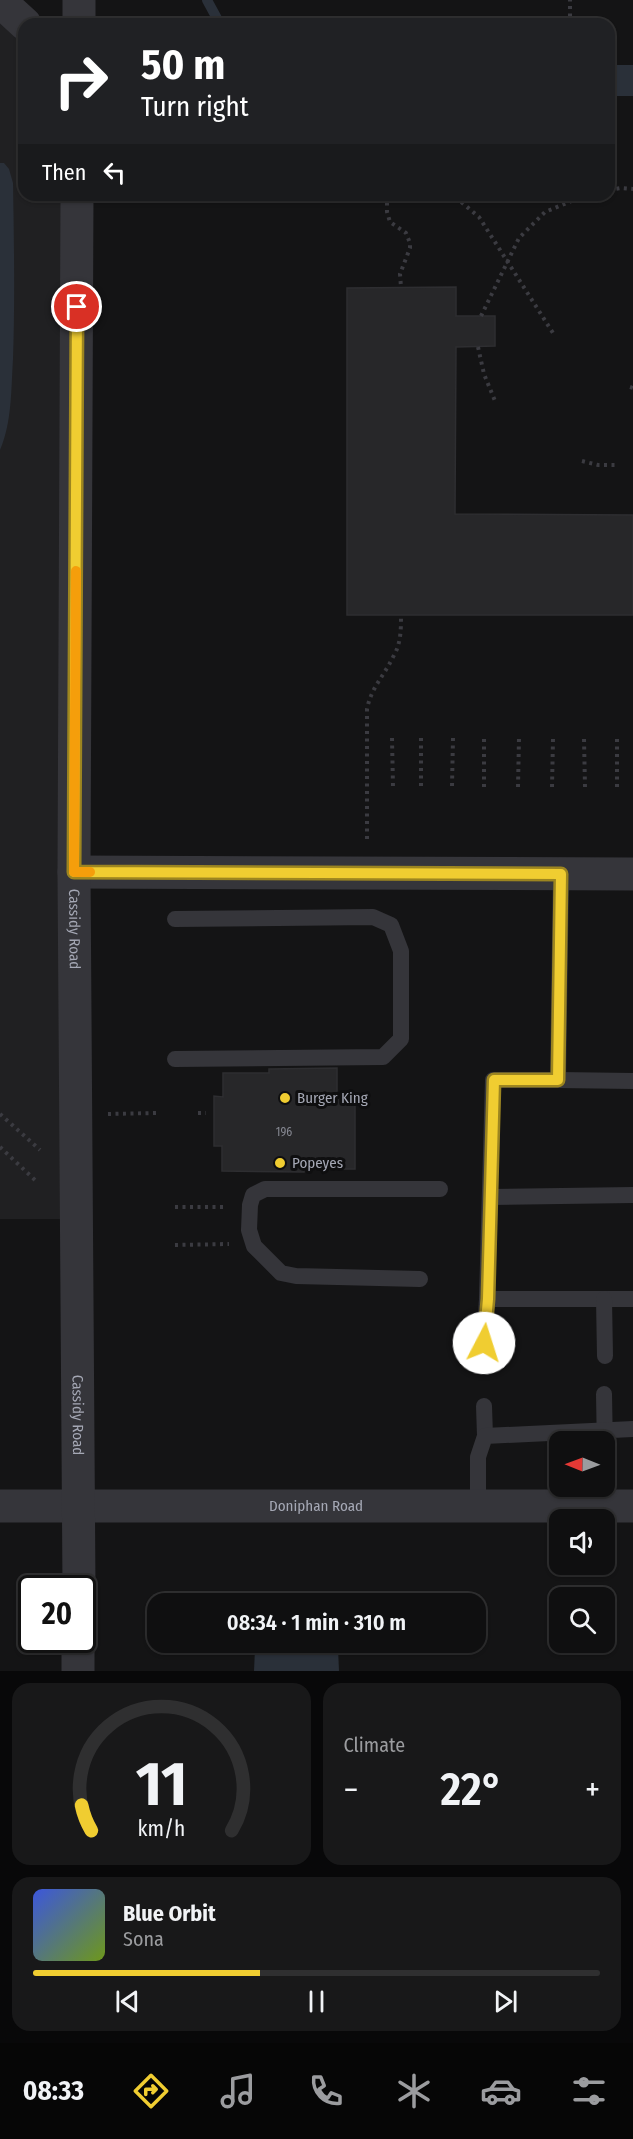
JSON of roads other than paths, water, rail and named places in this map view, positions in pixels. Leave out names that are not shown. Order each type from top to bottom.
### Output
[{"type":"street","points":[[79,0],[79,18]]},
{"type":"street","points":[[0,2],[18,18]]},
{"type":"street","name":"Cassidy Road","points":[[77,201],[74,872],[78,1575]]},
{"type":"street","points":[[74,872],[633,874]]},
{"type":"street","name":"Doniphan Road","points":[[0,1506],[619,1506]]},
{"type":"street","points":[[78,1653],[78,1671]]},
{"type":"lane","points":[[558,1080],[561,874]]},
{"type":"lane","points":[[175,918],[373,917],[391,925],[401,951],[401,1039],[383,1057],[175,1059]]},
{"type":"lane","points":[[484,1343],[488,1299],[494,1080],[633,1081]]},
{"type":"lane","points":[[420,1279],[296,1276],[281,1273],[254,1246],[249,1230],[250,1205],[253,1195],[265,1189],[440,1189]]},
{"type":"lane","points":[[491,1197],[633,1196]]},
{"type":"lane","points":[[488,1299],[633,1299]]},
{"type":"lane","points":[[604,1299],[604,1356]]},
{"type":"lane","points":[[604,1394],[604,1430],[619,1506]]},
{"type":"lane","points":[[478,1506],[478,1457],[484,1436],[484,1407]]},
{"type":"lane","points":[[484,1436],[633,1429]]},
{"type":"waterway","points":[[207,0],[217,18]]},
{"type":"place","name":"Burger King","points":[[285,1098]]},
{"type":"place","name":"Popeyes","points":[[280,1163]]}]
